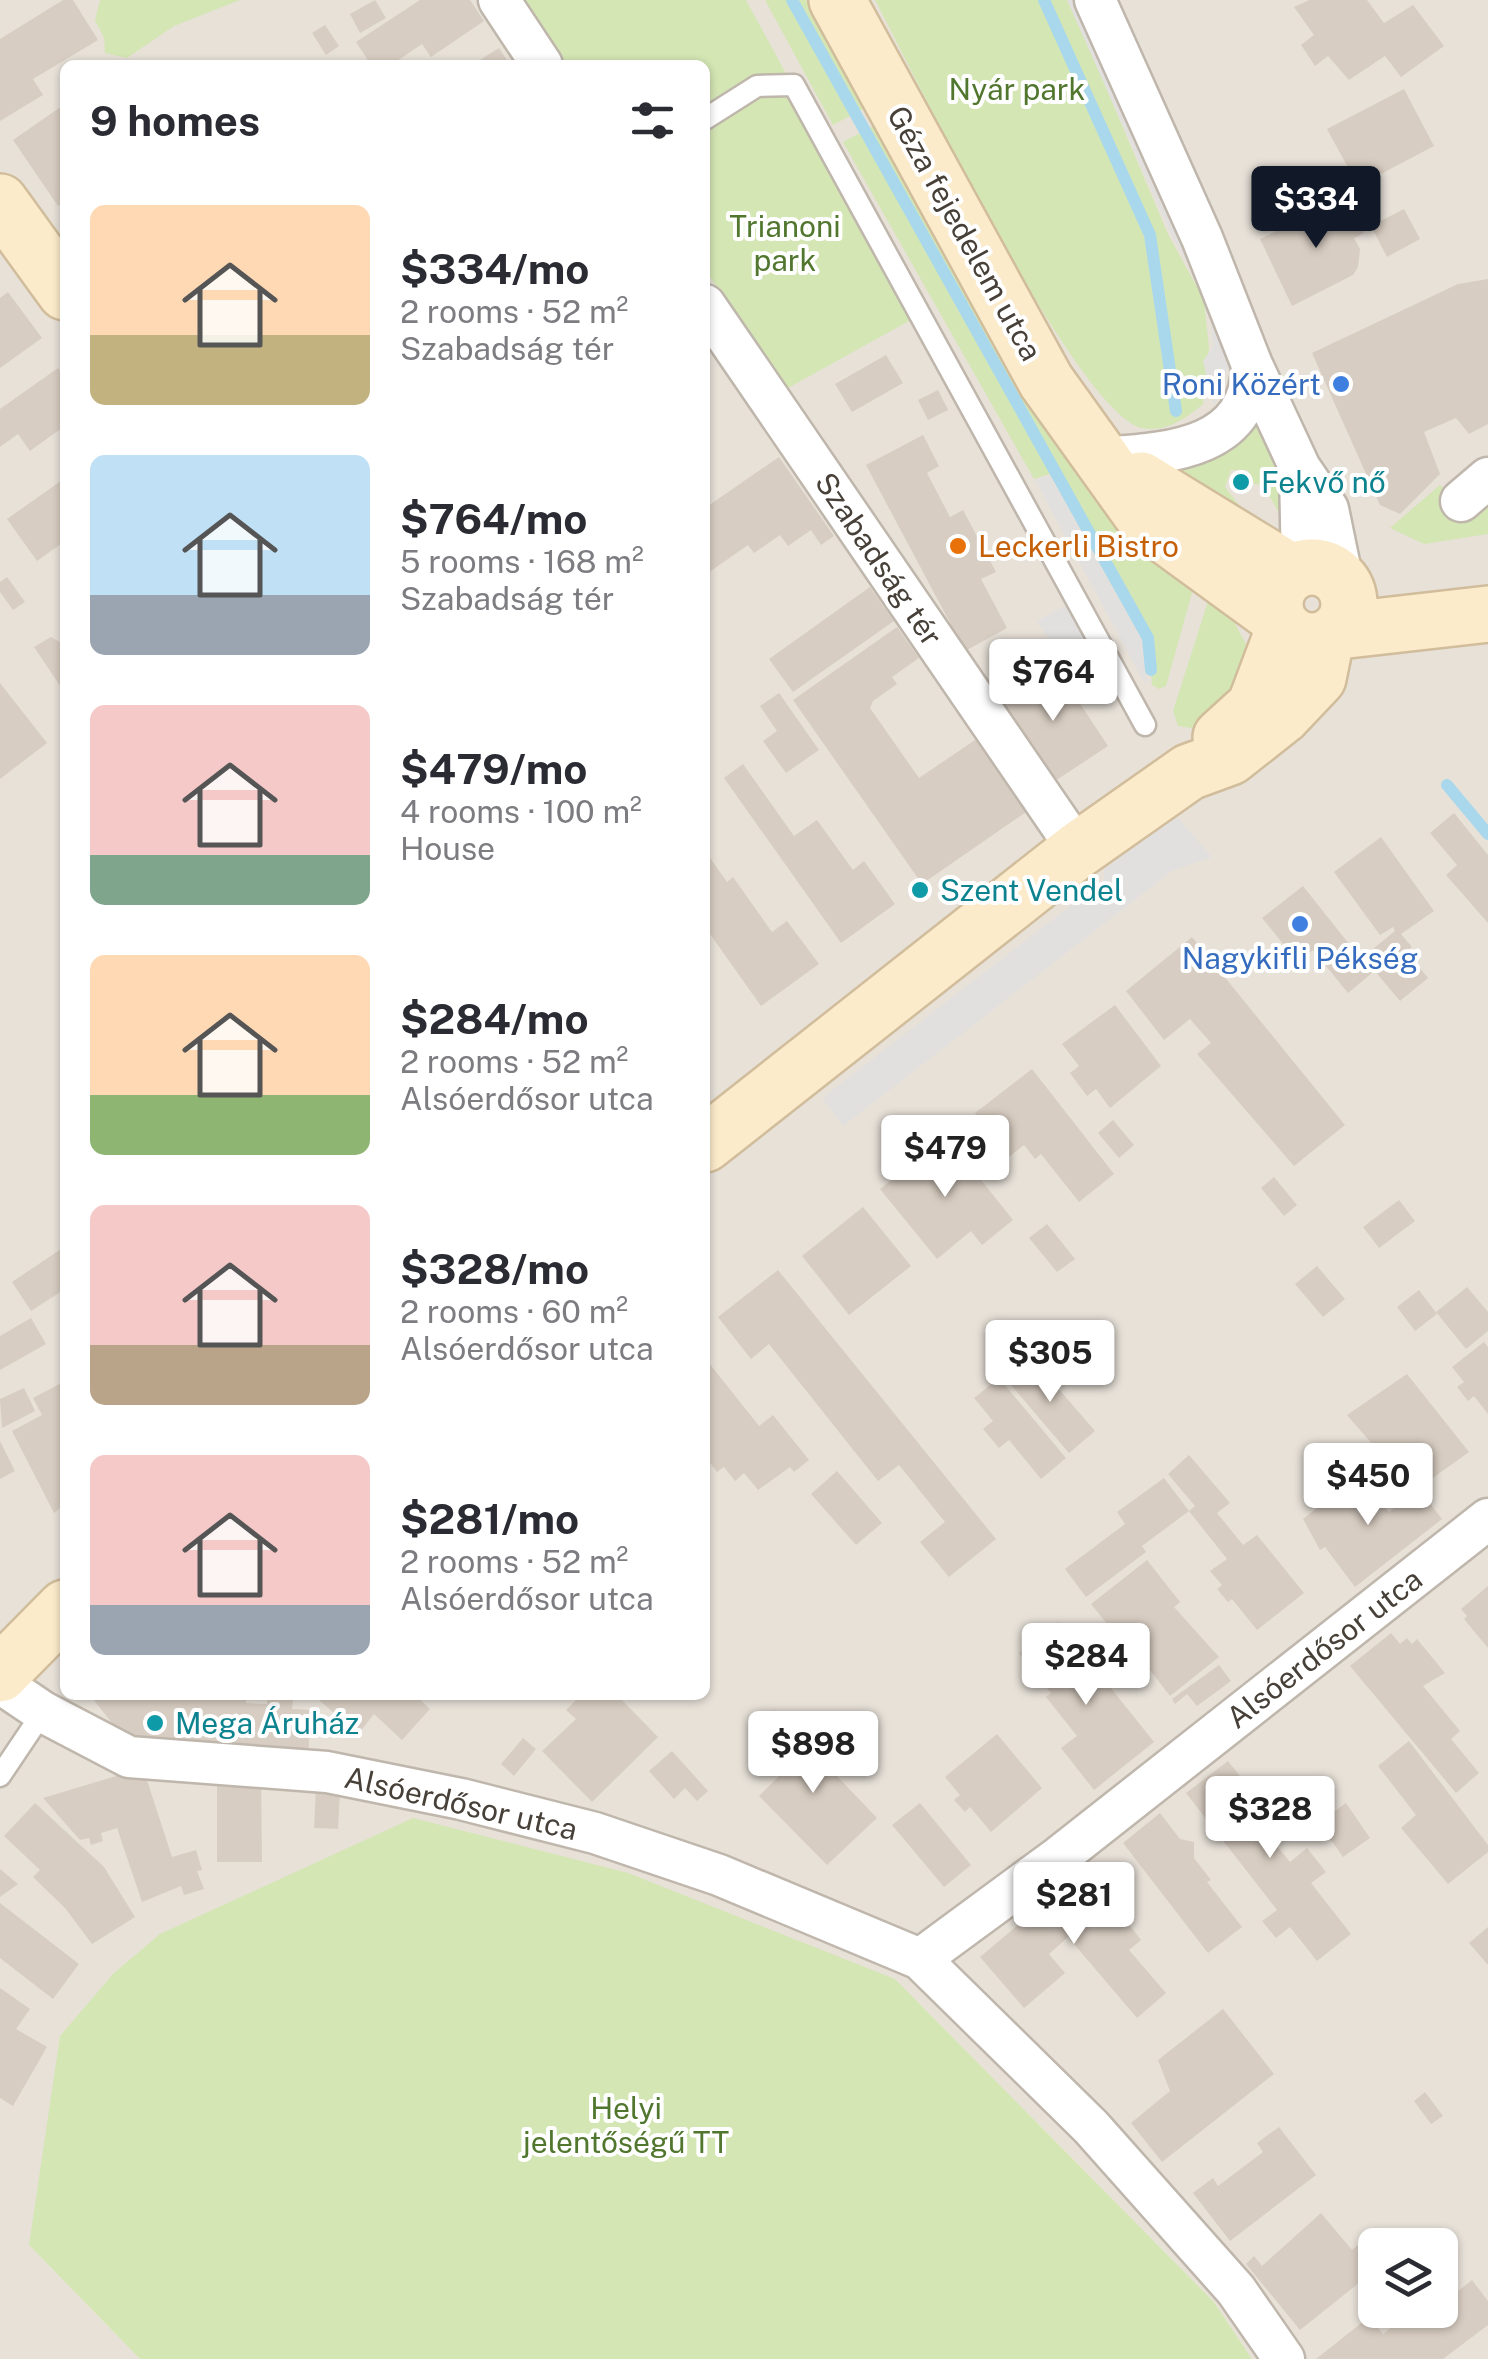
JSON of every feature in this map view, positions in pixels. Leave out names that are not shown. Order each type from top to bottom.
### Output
[{"type":"main road","name":"Géza fejedelem utca","points":[[837,0],[1046,381],[1147,522],[1309,605]]},
{"type":"main road","points":[[0,202],[60,285]]},
{"type":"main road","points":[[1309,605],[1416,586],[1488,583]]},
{"type":"main road","points":[[710,1140],[1078,850],[1189,772],[1230,757],[1294,704],[1318,678],[1309,605]]},
{"type":"main road","points":[[1309,605],[1488,614]]},
{"type":"main road","points":[[0,1674],[60,1613]]},
{"type":"street","points":[[499,0],[539,60]]},
{"type":"street","points":[[1095,0],[1202,238],[1252,365],[1300,468],[1328,509],[1309,605]]},
{"type":"street","name":"Szabadság tér","points":[[710,312],[1078,850]]},
{"type":"street","points":[[1103,458],[1160,454],[1203,441],[1229,427],[1252,393],[1252,365]]},
{"type":"street","name":"Alsóerdősor utca","points":[[920,1959],[1060,1856],[1488,1519]]},
{"type":"street","name":"Alsóerdősor utca","points":[[0,1683],[43,1712],[129,1757],[327,1772],[462,1799],[596,1833],[737,1882],[920,1959],[1091,2127],[1236,2290],[1284,2359]]},
{"type":"lane","points":[[710,115],[756,86],[794,86],[1146,725]]},
{"type":"lane","points":[[0,1776],[43,1712]]},
{"type":"shaded area","points":[[0,0],[1488,0],[1488,2359],[1252,2359],[1214,2302],[895,1979],[29,2245],[140,2359],[0,2359]]},
{"type":"shaded area","points":[[1067,0],[1082,0],[1235,348],[1214,406],[1203,361],[1213,347],[1210,304],[1172,236]]},
{"type":"shaded area","points":[[1050,476],[1148,652],[1146,686],[1035,480]]},
{"type":"shaded area","points":[[1072,602],[1123,691],[1094,706],[1037,621]]},
{"type":"shaded area","points":[[1172,811],[1212,857],[1172,871],[843,1126],[822,1098],[1104,880],[1104,857]]},
{"type":"green space","points":[[100,0],[240,0],[174,26],[127,58],[105,53],[104,38],[95,20]]},
{"type":"green space","name":"Trianoni park","points":[[517,0],[746,0],[918,316],[788,388],[710,277],[710,60],[559,60]]},
{"type":"green space","points":[[765,0],[806,0],[865,108],[833,125]]},
{"type":"green space","name":"Nyár park","points":[[875,0],[1069,0],[1168,234],[1204,300],[1209,348],[1203,404],[1197,409],[1167,426],[1142,428],[1113,408],[1078,365],[998,235]]},
{"type":"green space","points":[[875,125],[1060,451],[1099,497],[1189,572],[1192,593],[1166,686],[1159,689],[1152,685],[1150,651],[1050,474],[1034,479],[843,142]]},
{"type":"green space","points":[[1251,423],[1257,425],[1276,465],[1285,510],[1279,513],[1263,485],[1254,484],[1248,470],[1231,470],[1225,487],[1255,526],[1176,473],[1184,463]]},
{"type":"green space","points":[[1440,485],[1465,511],[1488,490],[1488,534],[1424,544],[1390,528]]},
{"type":"green space","points":[[1217,591],[1246,644],[1249,672],[1197,729],[1178,726],[1173,711],[1211,592]]},
{"type":"green space","name":"Helyi jelentőségű TT","points":[[413,1818],[628,1873],[895,1979],[1214,2302],[1252,2359],[140,2359],[29,2245],[60,2036],[113,1974],[160,1934]]},
{"type":"building","points":[[63,0],[73,0],[98,40],[33,79],[43,95],[0,121],[0,39]]},
{"type":"building","points":[[375,0],[386,18],[360,33],[350,14]]},
{"type":"building","points":[[420,0],[470,0],[484,21],[431,57],[422,44],[398,60],[368,60],[356,42]]},
{"type":"building","points":[[1309,0],[1367,0],[1384,23],[1413,5],[1444,46],[1401,77],[1385,56],[1349,80],[1328,56],[1315,66],[1301,45],[1314,35],[1294,7]]},
{"type":"building","points":[[325,25],[339,46],[326,55],[312,33]]},
{"type":"building","points":[[499,48],[507,60],[480,60]]},
{"type":"building","points":[[1404,89],[1434,146],[1358,186],[1327,129]]},
{"type":"building","points":[[60,107],[58,206],[13,140]]},
{"type":"building","points":[[1346,197],[1364,233],[1354,238],[1360,249],[1358,267],[1353,275],[1292,306],[1260,239]]},
{"type":"building","points":[[1404,209],[1420,239],[1387,257],[1371,226]]},
{"type":"building","points":[[1488,279],[1488,424],[1469,434],[1456,418],[1424,432],[1440,474],[1400,514],[1380,505],[1312,353],[1458,284]]},
{"type":"building","points":[[8,292],[42,338],[0,368],[0,298]]},
{"type":"building","points":[[886,355],[903,383],[852,412],[835,384]]},
{"type":"building","points":[[58,368],[60,371],[60,431],[30,451],[18,434],[0,447],[0,409]]},
{"type":"building","points":[[938,390],[948,410],[928,420],[918,400]]},
{"type":"building","points":[[923,435],[939,466],[927,473],[950,517],[963,510],[996,572],[981,579],[1007,628],[965,651],[866,465]]},
{"type":"building","points":[[779,457],[834,536],[821,545],[811,530],[788,546],[780,535],[754,553],[748,545],[710,572],[710,505]]},
{"type":"building","points":[[60,482],[60,545],[37,561],[7,519]]},
{"type":"building","points":[[7,577],[25,602],[13,610],[0,592],[0,582]]},
{"type":"building","points":[[870,587],[894,621],[793,692],[769,659]]},
{"type":"building","points":[[897,627],[919,658],[892,677],[897,684],[873,701],[870,708],[919,778],[978,738],[1029,810],[922,884],[793,700]]},
{"type":"building","points":[[51,637],[60,642],[60,686],[34,647]]},
{"type":"building","points":[[1054,664],[1108,746],[1052,783],[998,701]]},
{"type":"building","points":[[0,683],[47,743],[0,779]]},
{"type":"building","points":[[779,693],[819,750],[786,773],[763,741],[777,731],[760,706]]},
{"type":"building","points":[[743,764],[794,836],[817,820],[853,870],[864,861],[895,904],[841,943],[724,778]]},
{"type":"building","points":[[1454,813],[1488,855],[1488,923],[1446,875],[1457,865],[1430,833]]},
{"type":"building","points":[[1381,837],[1434,911],[1401,934],[1412,947],[1407,952],[1428,978],[1400,1001],[1363,957],[1395,931],[1393,927],[1380,935],[1334,872]]},
{"type":"building","points":[[710,858],[727,882],[733,877],[772,932],[787,921],[819,964],[761,1006],[710,934]]},
{"type":"building","name":"Nagykifli Pékség","points":[[1303,886],[1372,973],[1348,993],[1313,950],[1298,962],[1262,918]]},
{"type":"building","points":[[1192,937],[1345,1125],[1294,1166],[1197,1054],[1211,1043],[1190,1019],[1164,1040],[1126,991]]},
{"type":"building","points":[[1115,1005],[1161,1066],[1110,1108],[1096,1089],[1087,1096],[1070,1073],[1079,1066],[1062,1044]]},
{"type":"building","points":[[1032,1069],[1114,1174],[1079,1202],[1041,1154],[1035,1159],[1024,1145],[1009,1157],[975,1113]]},
{"type":"building","points":[[1113,1120],[1134,1145],[1119,1158],[1098,1133]]},
{"type":"building","points":[[946,1136],[1013,1220],[982,1245],[971,1231],[937,1259],[880,1189]]},
{"type":"building","points":[[1274,1177],[1297,1205],[1284,1216],[1261,1188]]},
{"type":"building","points":[[1399,1200],[1415,1221],[1379,1248],[1363,1227]]},
{"type":"building","points":[[863,1207],[911,1266],[849,1315],[802,1256]]},
{"type":"building","points":[[1047,1224],[1075,1259],[1057,1272],[1029,1238]]},
{"type":"building","points":[[60,1250],[60,1292],[31,1311],[12,1282]]},
{"type":"building","points":[[1317,1266],[1345,1299],[1323,1317],[1295,1284]]},
{"type":"building","points":[[778,1270],[996,1539],[949,1577],[920,1542],[945,1522],[899,1465],[878,1481],[769,1344],[751,1359],[718,1317]]},
{"type":"building","points":[[1467,1287],[1488,1312],[1488,1331],[1466,1349],[1436,1312]]},
{"type":"building","points":[[1419,1290],[1437,1314],[1415,1331],[1397,1307]]},
{"type":"building","points":[[31,1318],[46,1344],[0,1370],[0,1336]]},
{"type":"building","points":[[1484,1342],[1488,1347],[1488,1414],[1474,1396],[1468,1401],[1457,1387],[1464,1382],[1452,1367]]},
{"type":"building","points":[[1031,1357],[1095,1431],[1069,1453],[1006,1379]]},
{"type":"building","points":[[710,1364],[759,1426],[773,1415],[809,1460],[794,1472],[790,1467],[758,1490],[744,1473],[735,1481],[724,1467],[717,1472],[710,1463]]},
{"type":"building","points":[[1407,1374],[1469,1452],[1409,1495],[1395,1478],[1399,1475],[1347,1415]]},
{"type":"building","points":[[999,1378],[1066,1458],[1041,1479],[1009,1440],[999,1448],[983,1429],[993,1421],[974,1398]]},
{"type":"building","points":[[60,1384],[60,1508],[54,1513],[12,1431],[42,1415],[33,1398]]},
{"type":"building","points":[[24,1388],[35,1411],[2,1428],[0,1399]]},
{"type":"building","points":[[0,1441],[15,1471],[0,1479]]},
{"type":"building","points":[[1189,1455],[1230,1503],[1217,1513],[1243,1545],[1257,1535],[1304,1593],[1257,1630],[1232,1599],[1228,1602],[1217,1589],[1222,1585],[1210,1571],[1227,1559],[1189,1511],[1195,1506],[1168,1474]]},
{"type":"building","points":[[837,1471],[882,1523],[856,1545],[811,1494]]},
{"type":"building","points":[[1360,1475],[1389,1512],[1419,1489],[1442,1519],[1355,1587],[1325,1547],[1320,1550],[1303,1519]]},
{"type":"building","points":[[1164,1478],[1189,1511],[1142,1546],[1146,1552],[1086,1597],[1065,1569],[1125,1524],[1117,1512]]},
{"type":"building","points":[[1147,1560],[1180,1602],[1174,1607],[1219,1657],[1170,1696],[1150,1670],[1146,1673],[1128,1643],[1125,1646],[1091,1604]]},
{"type":"building","points":[[1488,1586],[1488,1648],[1464,1619],[1467,1616],[1461,1609]]},
{"type":"building","points":[[1058,1622],[1154,1742],[1094,1790],[1061,1748],[1077,1736],[1046,1697],[1051,1693],[1019,1653]]},
{"type":"building","points":[[1391,1633],[1400,1644],[1407,1638],[1412,1644],[1417,1639],[1445,1673],[1423,1686],[1460,1731],[1451,1739],[1479,1773],[1456,1793],[1350,1666]]},
{"type":"building","points":[[1219,1665],[1231,1681],[1197,1706],[1187,1694],[1175,1704],[1172,1699]]},
{"type":"building","points":[[94,1700],[246,1700],[267,1704],[267,1700],[293,1700],[292,1709],[311,1710],[308,1758],[130,1746]]},
{"type":"building","points":[[319,1700],[420,1700],[430,1709],[402,1740],[374,1714],[358,1734]]},
{"type":"building","points":[[576,1700],[622,1700],[658,1737],[592,1802],[542,1751],[576,1719],[566,1710]]},
{"type":"building","points":[[774,1710],[877,1818],[827,1865],[759,1796],[787,1768],[795,1776],[800,1771],[758,1725]]},
{"type":"building","points":[[997,1734],[1042,1788],[991,1832],[970,1807],[965,1812],[954,1800],[960,1795],[945,1777]]},
{"type":"building","points":[[523,1738],[536,1749],[514,1776],[501,1764]]},
{"type":"building","points":[[1409,1741],[1488,1845],[1488,1852],[1448,1884],[1401,1828],[1416,1815],[1378,1766]]},
{"type":"building","points":[[672,1751],[708,1791],[697,1801],[685,1788],[674,1799],[649,1771]]},
{"type":"building","points":[[1228,1761],[1287,1836],[1276,1845],[1290,1862],[1307,1848],[1326,1872],[1311,1883],[1351,1934],[1317,1961],[1290,1927],[1276,1938],[1262,1921],[1277,1910],[1186,1793]]},
{"type":"building","points":[[143,1768],[172,1857],[196,1850],[202,1870],[197,1871],[204,1889],[184,1895],[181,1886],[142,1902],[117,1828],[101,1833],[103,1841],[91,1845],[89,1838],[80,1840],[43,1798]]},
{"type":"building","points":[[217,1773],[261,1773],[262,1862],[217,1862]]},
{"type":"building","points":[[316,1787],[340,1792],[338,1829],[314,1828]]},
{"type":"building","points":[[35,1803],[104,1867],[135,1917],[92,1944],[65,1908],[33,1877],[40,1870],[4,1836]]},
{"type":"building","points":[[920,1803],[971,1865],[944,1887],[892,1825]]},
{"type":"building","points":[[1346,1803],[1370,1838],[1343,1857],[1319,1823]]},
{"type":"building","points":[[1160,1813],[1180,1839],[1194,1842],[1194,1858],[1211,1880],[1207,1882],[1242,1927],[1208,1953],[1123,1843]]},
{"type":"building","points":[[1086,1868],[1141,1940],[1129,1950],[1166,1993],[1137,2018],[1068,1937],[1049,1954],[1065,1973],[1024,2008],[980,1957]]},
{"type":"building","points":[[0,1869],[18,1884],[0,1897]]},
{"type":"building","points":[[0,1903],[79,1964],[53,1999],[0,1958]]},
{"type":"building","points":[[1488,1927],[1488,1965],[1469,1943]]},
{"type":"building","points":[[0,1988],[30,2009],[16,2029],[47,2047],[13,2106],[0,2098]]},
{"type":"building","points":[[1223,2009],[1274,2074],[1162,2162],[1131,2123],[1170,2091],[1158,2060]]},
{"type":"building","points":[[1425,2092],[1443,2116],[1431,2124],[1414,2101]]},
{"type":"building","points":[[1279,2127],[1316,2175],[1230,2241],[1193,2193],[1213,2178],[1218,2186],[1263,2152],[1257,2143]]},
{"type":"building","points":[[1321,2213],[1352,2250],[1358,2245],[1358,2284],[1300,2330],[1246,2264],[1254,2256],[1262,2266]]},
{"type":"building","points":[[1472,2280],[1488,2301],[1488,2325],[1443,2359],[1316,2359],[1358,2326],[1378,2328],[1383,2334],[1391,2328],[1458,2328],[1458,2291]]},
{"type":"waterway","points":[[792,0],[1148,638],[1151,670]]},
{"type":"waterway","points":[[1044,0],[1150,235],[1176,411]]},
{"type":"waterway","points":[[1447,785],[1488,834]]},
{"type":"place","name":"Roni Közért","points":[[1341,384]]},
{"type":"place","name":"Fekvő nő","points":[[1241,482]]},
{"type":"place","name":"Leckerli Bistro","points":[[958,546]]},
{"type":"place","name":"Szent Vendel","points":[[920,890]]},
{"type":"place","name":"Nagykifli Pékség","points":[[1300,924]]},
{"type":"place","name":"Mega Áruház","points":[[155,1723]]}]
